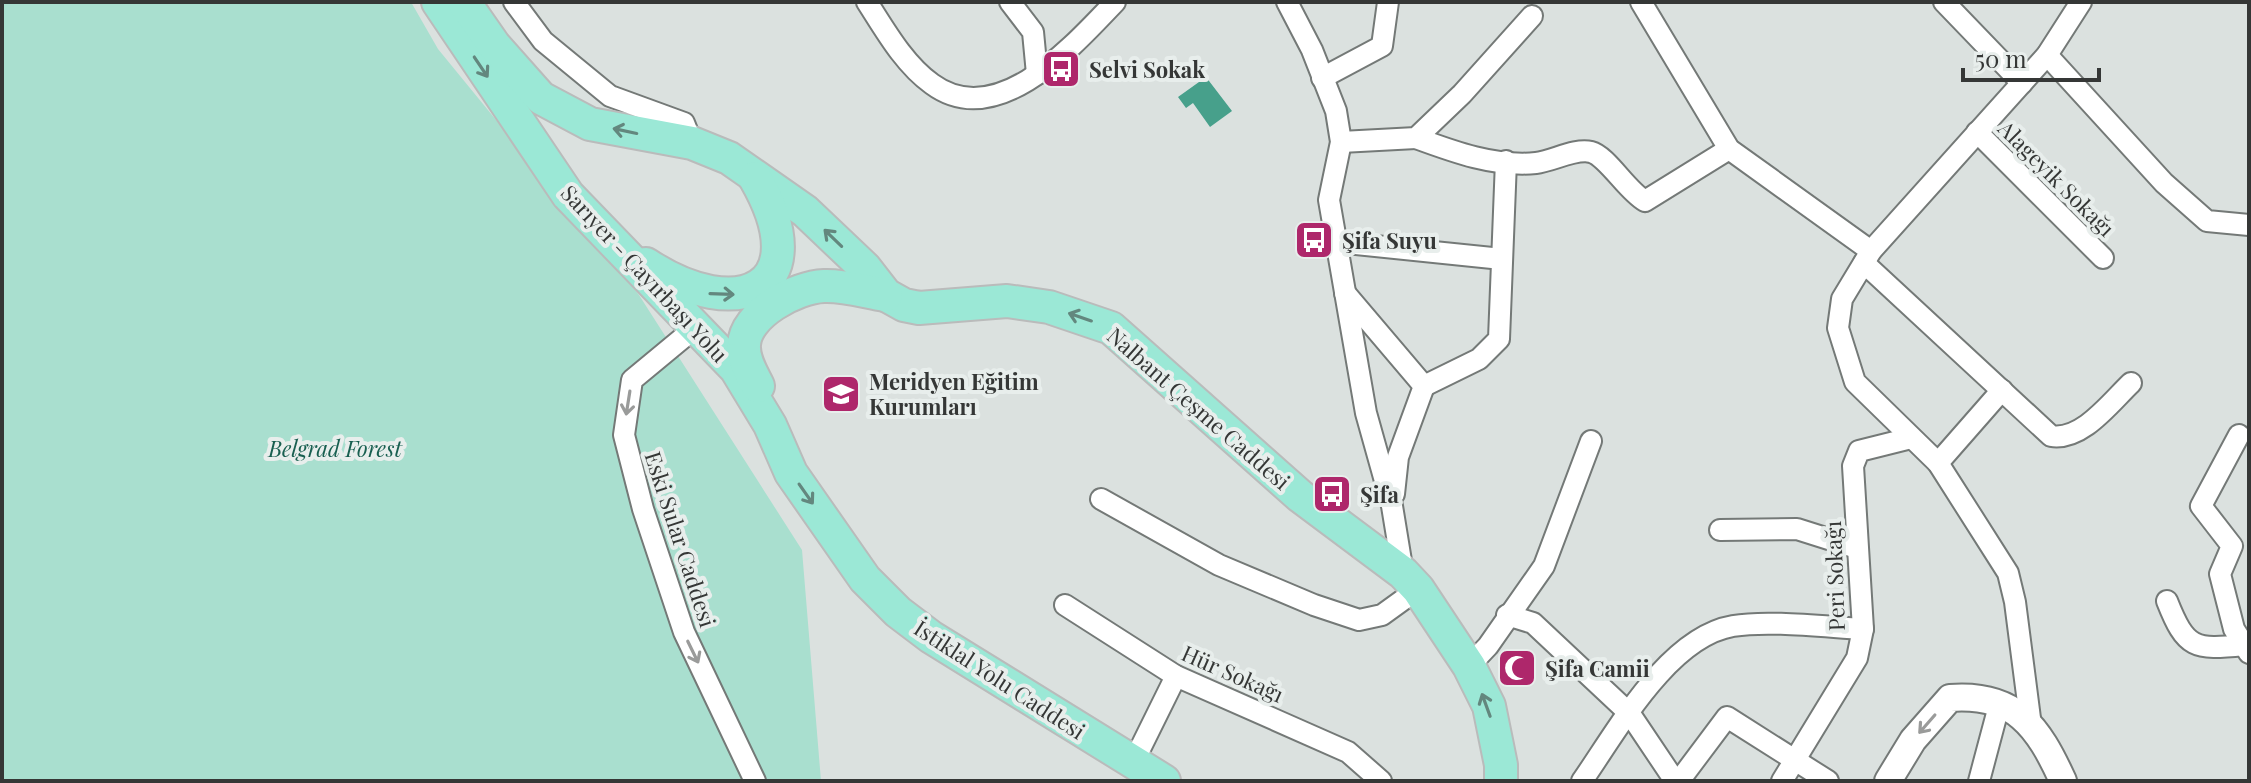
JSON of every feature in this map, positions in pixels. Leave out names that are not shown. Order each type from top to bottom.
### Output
[{"type":"main road","name":"Sarıyer - Çayırbaşı Yolu","points":[[438,2],[568,195],[736,369],[770,425]]},
{"type":"main road","points":[[464,2],[494,45],[541,98],[590,124],[692,143],[751,172],[805,211],[865,268],[886,295]]},
{"type":"main road","points":[[624,255],[706,293],[744,294],[759,285],[769,277],[776,263],[777,229],[772,206],[751,172]]},
{"type":"main road","name":"Nalbant Çeşme Caddesi","points":[[770,425],[743,347],[752,323],[789,296],[806,288],[826,286],[886,295],[919,308],[1007,301],[1049,307],[1111,328],[1300,496],[1410,581],[1469,666],[1489,706],[1501,765],[1501,781]]},
{"type":"main road","name":"İstiklal Yolu Caddesi","points":[[770,425],[791,473],[865,579],[898,612],[944,645],[1164,781]]},
{"type":"street","points":[[514,2],[543,41],[610,96],[684,123],[692,143]]},
{"type":"street","points":[[867,2],[895,44],[932,85],[971,100],[1010,93],[1037,74],[1115,2]]},
{"type":"street","points":[[1010,2],[1033,32],[1037,74]]},
{"type":"street","points":[[1101,499],[1219,565],[1314,605],[1359,620],[1382,615],[1410,581],[1366,413],[1329,200],[1341,142],[1336,111],[1287,2]]},
{"type":"street","points":[[1322,78],[1382,46],[1388,2]]},
{"type":"street","points":[[1641,2],[1729,149],[1867,257],[2051,436],[2065,438],[2080,431],[2131,383]]},
{"type":"street","points":[[1944,2],[2022,83]]},
{"type":"street","points":[[2031,726],[2015,602],[2008,573],[1938,463],[1855,382],[1838,328],[1842,299],[1867,257],[2047,55],[2081,2]]},
{"type":"street","points":[[1416,138],[1462,94],[1532,16]]},
{"type":"street","points":[[2047,55],[2164,183],[2207,221],[2249,225]]},
{"type":"street","name":"Alageyik Sokağı","points":[[1977,132],[2103,258]]},
{"type":"street","points":[[1341,142],[1416,138],[1470,158],[1535,163],[1588,151],[1598,155],[1632,194],[1645,201],[1729,149]]},
{"type":"street","points":[[1392,506],[1398,457],[1424,386],[1479,359],[1499,339],[1506,161]]},
{"type":"street","points":[[1336,242],[1502,259]]},
{"type":"street","points":[[1344,291],[1424,386]]},
{"type":"street","name":"Eski Sular Caddesi","points":[[696,327],[632,380],[624,435],[643,509],[684,632],[755,781]]},
{"type":"street","points":[[1938,463],[2002,390]]},
{"type":"street","points":[[2239,435],[2201,506],[2232,546],[2220,574],[2234,629],[2247,649]]},
{"type":"street","name":"Peri Sokağı","points":[[1782,781],[1791,761],[1857,658],[1863,629],[1853,466],[1859,451],[1911,438]]},
{"type":"street","points":[[1469,666],[1488,646],[1544,566],[1591,441]]},
{"type":"street","points":[[1720,530],[1797,529],[1857,548]]},
{"type":"street","points":[[2167,601],[2175,622],[2190,641],[2204,649],[2247,649]]},
{"type":"street","name":"Hür Sokağı","points":[[1065,605],[1176,676],[1348,752],[1368,777]]},
{"type":"street","points":[[1507,615],[1533,623],[1630,714],[1677,781],[1727,717],[1791,761],[1828,781]]},
{"type":"street","points":[[1582,781],[1675,658],[1700,638],[1733,626],[1863,629]]},
{"type":"street","points":[[1133,763],[1176,676]]},
{"type":"street","points":[[1888,781],[1913,740],[1950,698],[1980,696],[2000,702],[2031,726],[2045,742],[2063,781]]},
{"type":"street","points":[[1979,781],[2000,702]]},
{"type":"green space","name":"Belgrad Forest","points":[[2,2],[411,2],[438,49],[639,295],[802,550],[821,781],[2,781]]},
{"type":"shaded area","points":[[1206,77],[1232,111],[1210,127],[1193,103],[1186,108],[1178,97]]},
{"type":"place","name":"Selvi Sokak","points":[[1061,69]]},
{"type":"place","name":"Şifa Suyu","points":[[1314,240]]},
{"type":"place","name":"Meridyen Eğitim Kurumları","points":[[841,394]]},
{"type":"place","name":"Şifa","points":[[1332,494]]},
{"type":"place","name":"Şifa Camii","points":[[1517,668]]}]
